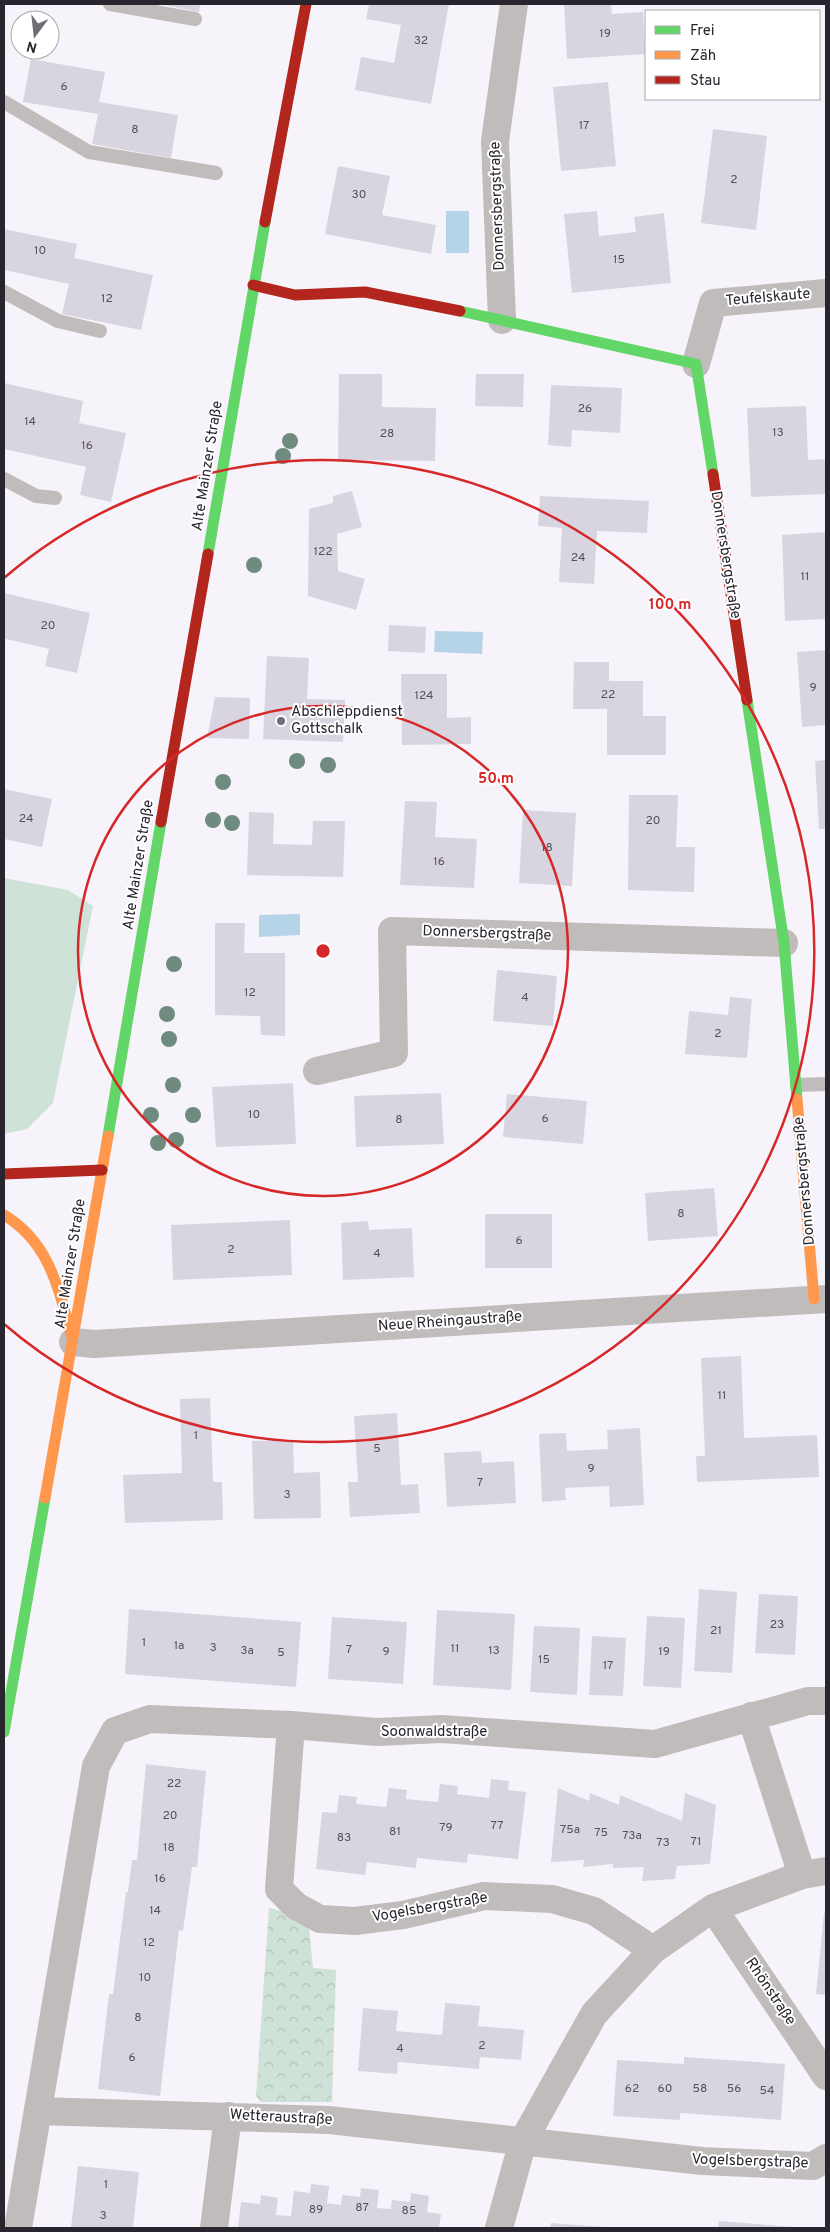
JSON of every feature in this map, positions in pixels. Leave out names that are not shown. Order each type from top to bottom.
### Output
[{"type":"street","name":"Alte Mainzer Straße","points":[[4,1732],[73,1342],[162,816],[186,689],[253,285],[306,4]]},
{"type":"street","name":"Donnersbergstraße","points":[[502,320],[495,141],[514,4]]},
{"type":"street","points":[[253,285],[296,295],[365,292],[502,320],[696,364]]},
{"type":"street","name":"Teufelskaute","points":[[696,364],[713,303],[826,293]]},
{"type":"street","name":"Donnersbergstraße","points":[[696,364],[784,943],[820,1299]]},
{"type":"street","name":"Donnersbergstraße","points":[[317,1071],[394,1053],[392,931],[784,943]]},
{"type":"street","points":[[4,1174],[102,1170]]},
{"type":"street","points":[[4,1216],[23,1228],[44,1255],[58,1288],[73,1342]]},
{"type":"street","name":"Neue Rheingaustraße","points":[[73,1342],[94,1344],[820,1299]]},
{"type":"street","name":"Soonwaldstraße","points":[[38,2111],[96,1766],[115,1731],[150,1718],[292,1725],[377,1732],[442,1729],[655,1744],[808,1701],[826,1701]]},
{"type":"street","points":[[499,2228],[523,2140],[594,2014],[652,1950],[713,1908],[814,1873],[751,1716]]},
{"type":"street","name":"Vogelsbergstraße","points":[[292,1725],[279,1889],[296,1906],[320,1919],[355,1920],[403,1915],[484,1896],[552,1899],[594,1911],[652,1950]]},
{"type":"street","name":"Rhönstraße","points":[[713,1908],[826,2076]]},
{"type":"street","points":[[18,2228],[38,2111]]},
{"type":"street","name":"Wetteraustraße","points":[[38,2111],[329,2120],[523,2140]]},
{"type":"street","points":[[214,2228],[228,2116]]},
{"type":"street","name":"Vogelsbergstraße","points":[[523,2140],[702,2161],[813,2166],[826,2158]]},
{"type":"lane","points":[[110,4],[195,19]]},
{"type":"lane","points":[[4,102],[89,152],[216,173]]},
{"type":"lane","points":[[4,292],[58,321],[100,331]]},
{"type":"lane","points":[[4,480],[36,496],[55,498]]},
{"type":"lane","points":[[797,1085],[826,1084]]},
{"type":"green space","points":[[4,878],[68,890],[93,906],[53,1103],[27,1129],[4,1134]]},
{"type":"green space","points":[[269,1908],[308,1917],[313,1968],[336,1970],[332,2102],[261,2102],[256,2096]]},
{"type":"water","points":[[446,211],[469,211],[469,253],[446,253]]},
{"type":"water","points":[[435,631],[483,632],[482,654],[434,652]]},
{"type":"water","points":[[300,914],[300,935],[259,937],[259,915]]},
{"type":"building","points":[[159,4],[200,4],[199,12]]},
{"type":"building","points":[[369,4],[449,4],[431,104],[355,90],[361,57],[394,63],[401,25],[366,19]]},
{"type":"building","points":[[564,4],[611,4],[612,14],[643,12],[645,54],[567,59]]},
{"type":"building","points":[[31,60],[105,72],[99,102],[178,115],[171,158],[92,144],[98,114],[23,102]]},
{"type":"building","points":[[608,82],[616,166],[561,171],[553,87]]},
{"type":"building","points":[[713,129],[767,136],[756,230],[701,223]]},
{"type":"building","points":[[338,166],[390,176],[382,215],[436,225],[431,254],[325,234]]},
{"type":"building","points":[[597,211],[599,236],[636,232],[634,217],[664,213],[671,283],[572,293],[564,214]]},
{"type":"building","points":[[4,229],[77,244],[74,258],[153,275],[141,330],[62,314],[69,284],[4,270]]},
{"type":"building","points":[[339,374],[382,374],[382,407],[436,408],[435,461],[338,460]]},
{"type":"building","points":[[476,374],[524,374],[523,407],[475,406]]},
{"type":"building","points":[[4,383],[83,401],[79,423],[126,433],[111,502],[80,495],[86,467],[4,449]]},
{"type":"building","points":[[551,385],[622,388],[620,433],[572,430],[571,447],[548,445]]},
{"type":"building","points":[[806,406],[808,460],[826,459],[826,494],[751,497],[747,408]]},
{"type":"building","points":[[352,491],[362,527],[337,534],[338,571],[365,579],[356,610],[308,596],[309,509],[333,503],[333,496]]},
{"type":"building","points":[[540,496],[649,501],[647,533],[597,531],[594,584],[559,582],[562,528],[538,526]]},
{"type":"building","points":[[826,532],[826,619],[785,621],[782,535]]},
{"type":"building","points":[[4,593],[90,613],[77,673],[45,666],[49,649],[6,639],[4,646]]},
{"type":"building","points":[[389,625],[426,627],[425,653],[388,651]]},
{"type":"building","points":[[826,650],[826,725],[802,727],[797,652]]},
{"type":"building","points":[[267,656],[309,658],[307,699],[345,700],[343,742],[263,739]]},
{"type":"building","points":[[574,662],[609,662],[609,681],[643,681],[643,716],[666,716],[666,755],[607,755],[607,709],[573,709]]},
{"type":"building","points":[[401,674],[447,674],[447,718],[471,717],[471,744],[402,745]]},
{"type":"building","points":[[215,697],[250,698],[249,739],[207,738]]},
{"type":"building","points":[[826,760],[826,829],[819,829],[815,761]]},
{"type":"building","points":[[4,789],[52,799],[42,847],[4,839]]},
{"type":"building","points":[[629,795],[678,795],[676,847],[695,847],[694,892],[628,890]]},
{"type":"building","points":[[405,801],[437,802],[435,837],[477,839],[474,888],[400,885]]},
{"type":"building","points":[[523,810],[576,813],[572,886],[519,883]]},
{"type":"building","points":[[249,812],[274,813],[273,844],[312,845],[313,821],[345,821],[343,877],[247,875]]},
{"type":"building","points":[[215,923],[245,923],[244,953],[285,953],[285,1036],[261,1035],[260,1016],[215,1015]]},
{"type":"building","points":[[497,970],[557,976],[553,1026],[493,1021]]},
{"type":"building","points":[[730,997],[752,999],[747,1058],[685,1054],[689,1011],[728,1015]]},
{"type":"building","points":[[293,1083],[296,1144],[216,1147],[212,1087]]},
{"type":"building","points":[[441,1093],[444,1144],[356,1147],[354,1096]]},
{"type":"building","points":[[507,1094],[587,1101],[583,1144],[503,1137]]},
{"type":"building","points":[[714,1188],[718,1236],[648,1241],[645,1193]]},
{"type":"building","points":[[485,1214],[552,1214],[552,1268],[485,1268]]},
{"type":"building","points":[[290,1220],[292,1275],[173,1280],[171,1225]]},
{"type":"building","points":[[368,1221],[369,1230],[412,1228],[414,1277],[343,1280],[341,1223]]},
{"type":"building","points":[[741,1356],[744,1438],[817,1435],[819,1477],[697,1482],[696,1456],[705,1456],[701,1358]]},
{"type":"building","points":[[210,1398],[213,1482],[222,1482],[223,1520],[125,1523],[123,1475],[182,1473],[180,1399]]},
{"type":"building","points":[[397,1413],[401,1485],[418,1484],[420,1513],[350,1517],[348,1482],[358,1482],[354,1416]]},
{"type":"building","points":[[640,1428],[644,1505],[610,1507],[609,1486],[565,1488],[566,1500],[542,1502],[539,1434],[566,1433],[567,1451],[608,1449],[607,1430]]},
{"type":"building","points":[[293,1440],[294,1473],[320,1472],[321,1518],[254,1519],[252,1441]]},
{"type":"building","points":[[481,1451],[482,1463],[514,1461],[516,1503],[447,1507],[444,1453]]},
{"type":"building","points":[[699,1589],[737,1592],[732,1673],[694,1671]]},
{"type":"building","points":[[759,1594],[798,1596],[795,1655],[755,1653]]},
{"type":"building","points":[[129,1609],[301,1622],[296,1687],[125,1674]]},
{"type":"building","points":[[437,1610],[515,1614],[511,1690],[433,1685]]},
{"type":"building","points":[[647,1616],[685,1618],[681,1688],[643,1686]]},
{"type":"building","points":[[332,1617],[407,1622],[403,1684],[328,1679]]},
{"type":"building","points":[[534,1626],[580,1628],[577,1695],[530,1692]]},
{"type":"building","points":[[592,1636],[626,1638],[623,1696],[589,1695]]},
{"type":"building","points":[[146,1764],[206,1771],[197,1867],[192,1867],[183,1931],[179,1930],[160,2096],[98,2089],[109,1994],[113,1994],[126,1892],[128,1892],[132,1860],[137,1860]]},
{"type":"building","points":[[491,1779],[509,1781],[508,1790],[526,1792],[518,1859],[468,1854],[467,1863],[417,1858],[416,1868],[367,1862],[365,1875],[316,1869],[322,1812],[337,1813],[339,1795],[357,1797],[356,1804],[386,1807],[389,1788],[407,1790],[406,1799],[438,1802],[440,1784],[458,1786],[457,1794],[489,1798]]},
{"type":"building","points":[[558,1788],[589,1801],[590,1793],[619,1805],[620,1795],[682,1821],[685,1793],[716,1805],[710,1864],[677,1866],[675,1879],[642,1881],[644,1867],[613,1868],[613,1864],[583,1867],[584,1860],[551,1862]]},
{"type":"building","points":[[824,1913],[826,1913],[826,1995],[816,1994]]},
{"type":"building","points":[[445,2003],[480,2006],[478,2026],[524,2030],[521,2060],[480,2057],[479,2069],[398,2062],[397,2074],[358,2071],[363,2008],[398,2011],[396,2031],[442,2035]]},
{"type":"building","points":[[684,2057],[785,2064],[781,2120],[680,2113],[680,2120],[613,2116],[617,2060],[684,2064]]},
{"type":"building","points":[[78,2166],[139,2172],[133,2228],[71,2228]]},
{"type":"building","points":[[311,2184],[329,2186],[327,2203],[341,2205],[342,2195],[360,2197],[361,2188],[379,2190],[377,2208],[391,2209],[392,2200],[410,2202],[411,2193],[429,2196],[427,2212],[441,2214],[439,2228],[238,2228],[241,2202],[260,2204],[261,2195],[278,2198],[276,2215],[291,2216],[294,2191],[310,2193]]},
{"type":"building","points":[[719,2221],[794,2227],[794,2228],[718,2228]]},
{"type":"building","points":[[551,2223],[604,2227],[604,2228],[550,2228]]},
{"type":"traffic: fast","points":[[208,554],[265,222]]},
{"type":"traffic: fast","points":[[460,311],[696,364],[713,474]]},
{"type":"traffic: fast","points":[[747,700],[784,943],[797,1099]]},
{"type":"traffic: fast","points":[[108,1136],[161,822]]},
{"type":"traffic: fast","points":[[4,1732],[45,1498]]},
{"type":"traffic: slow","points":[[797,1099],[814,1299]]},
{"type":"traffic: slow","points":[[45,1498],[108,1136]]},
{"type":"traffic: slow","points":[[4,1215],[32,1238],[42,1252],[56,1283],[71,1334]]},
{"type":"traffic: jam","points":[[265,222],[306,4]]},
{"type":"traffic: jam","points":[[253,285],[295,295],[365,292],[460,311]]},
{"type":"traffic: jam","points":[[713,474],[747,700]]},
{"type":"traffic: jam","points":[[161,822],[208,554]]},
{"type":"traffic: jam","points":[[4,1174],[102,1170]]},
{"type":"place","name":"Abschleppdienst Gottschalk","points":[[281,721]]}]
